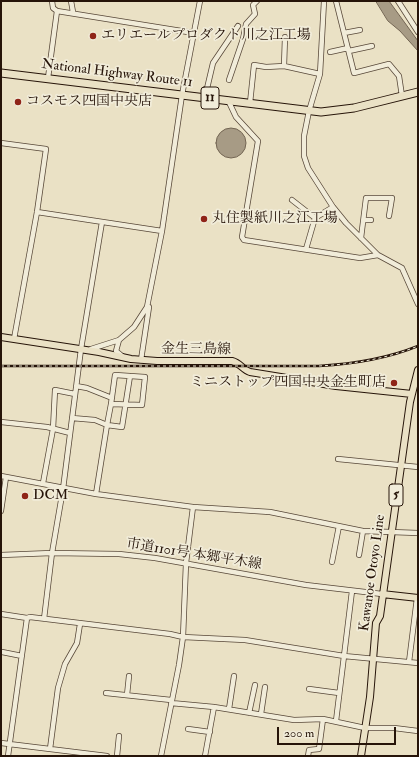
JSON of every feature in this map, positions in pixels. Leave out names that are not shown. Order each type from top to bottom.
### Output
[{"type":"highway","name":"National Highway Route 11","points":[[1,73],[205,97],[308,111],[334,112],[417,93]]},
{"type":"main road","name":"金生三島線","points":[[1,337],[113,354],[124,358],[141,360],[232,361],[246,371],[250,372],[336,386],[415,394]]},
{"type":"main road","name":"Kawanoe Otoyo Line","points":[[361,756],[376,623],[380,616],[401,465],[415,394],[418,370]]},
{"type":"main road","points":[[382,594],[418,598]]},
{"type":"street","points":[[52,1],[53,8],[57,11],[73,12],[160,29],[194,33]]},
{"type":"street","points":[[71,1],[73,12]]},
{"type":"street","points":[[141,360],[149,299],[162,231],[182,95],[200,1]]},
{"type":"street","points":[[229,80],[244,38],[246,24],[255,14],[253,5],[257,1]]},
{"type":"street","points":[[324,1],[320,74],[308,111],[304,136],[304,159],[308,168],[333,207],[378,255],[402,268],[418,302]]},
{"type":"street","points":[[336,1],[354,73],[389,64],[399,76],[402,96]]},
{"type":"street","points":[[398,1],[418,32]]},
{"type":"street","points":[[48,78],[57,11]]},
{"type":"street","points":[[205,97],[213,63],[238,26]]},
{"type":"street","points":[[344,33],[360,30]]},
{"type":"street","points":[[284,66],[285,37]]},
{"type":"street","points":[[330,52],[372,46]]},
{"type":"street","points":[[250,103],[254,65],[266,67],[284,66],[320,74]]},
{"type":"street","points":[[228,100],[236,117],[258,141],[242,237],[244,240],[360,258],[378,255]]},
{"type":"street","points":[[1,143],[46,149],[37,212],[14,339]]},
{"type":"street","points":[[361,238],[366,198],[392,198],[389,216]]},
{"type":"street","points":[[292,200],[315,218]]},
{"type":"street","points":[[306,249],[315,218],[333,207]]},
{"type":"street","points":[[37,212],[162,231]]},
{"type":"street","points":[[364,220],[372,220]]},
{"type":"street","points":[[44,619],[76,386],[83,350],[102,222]]},
{"type":"street","points":[[83,350],[96,349],[119,340],[134,327],[144,313],[149,299]]},
{"type":"street","points":[[119,340],[116,351],[124,358]]},
{"type":"street","points":[[111,344],[110,351],[113,354]]},
{"type":"street","points":[[96,494],[115,375],[145,377],[142,405],[111,404]]},
{"type":"street","points":[[72,418],[95,420],[107,425],[122,427],[130,376]]},
{"type":"street","points":[[76,386],[87,388],[112,398]]},
{"type":"street","points":[[43,483],[53,429],[55,390],[75,394]]},
{"type":"street","points":[[1,422],[32,425],[70,433]]},
{"type":"street","points":[[338,458],[418,467]]},
{"type":"street","points":[[1,511],[4,477],[96,494],[193,507],[270,512],[363,531],[418,533]]},
{"type":"street","points":[[161,756],[183,637],[186,563],[193,507]]},
{"type":"street","points":[[332,562],[338,526]]},
{"type":"street","points":[[359,555],[363,531]]},
{"type":"street","name":"市道1101号 本郷平木線","points":[[1,555],[52,553],[120,554],[186,563],[306,585],[382,594]]},
{"type":"street","points":[[336,721],[352,591]]},
{"type":"street","points":[[409,662],[418,598]]},
{"type":"street","points":[[1,614],[183,637],[245,640],[373,660],[418,663]]},
{"type":"street","points":[[8,756],[27,618]]},
{"type":"street","points":[[50,749],[58,688],[65,664],[77,643],[80,624]]},
{"type":"street","points":[[2,652],[22,656]]},
{"type":"street","points":[[127,696],[129,676]]},
{"type":"street","points":[[229,709],[234,676]]},
{"type":"street","points":[[249,713],[255,684]]},
{"type":"street","points":[[261,714],[265,687]]},
{"type":"street","points":[[309,688],[339,693]]},
{"type":"street","points":[[106,693],[229,709],[294,720],[323,719],[365,728],[394,728],[418,731]]},
{"type":"street","points":[[205,756],[214,707]]},
{"type":"street","points":[[308,756],[309,750],[318,749],[323,719]]},
{"type":"street","points":[[188,729],[210,732]]},
{"type":"street","points":[[117,756],[119,736]]},
{"type":"street","points":[[1,743],[107,756]]},
{"type":"street","points":[[63,756],[64,750]]},
{"type":"shaded area","points":[[376,1],[389,1],[418,41],[418,51],[400,31],[388,21]]},
{"type":"shaded area","points":[[231,128],[242,132],[246,143],[242,154],[231,158],[220,154],[216,143],[220,132]]},
{"type":"railway","points":[[1,366],[319,366],[369,360],[406,351],[418,346]]},
{"type":"place","name":"エリエールプロダクト川之江工場","points":[[93,36]]},
{"type":"place","name":"コスモス四国中央店","points":[[18,102]]},
{"type":"place","name":"丸住製紙川之江工場","points":[[204,219]]},
{"type":"place","name":"ミニストップ四国中央金生町店","points":[[394,383]]},
{"type":"place","name":"DCM","points":[[25,496]]}]
